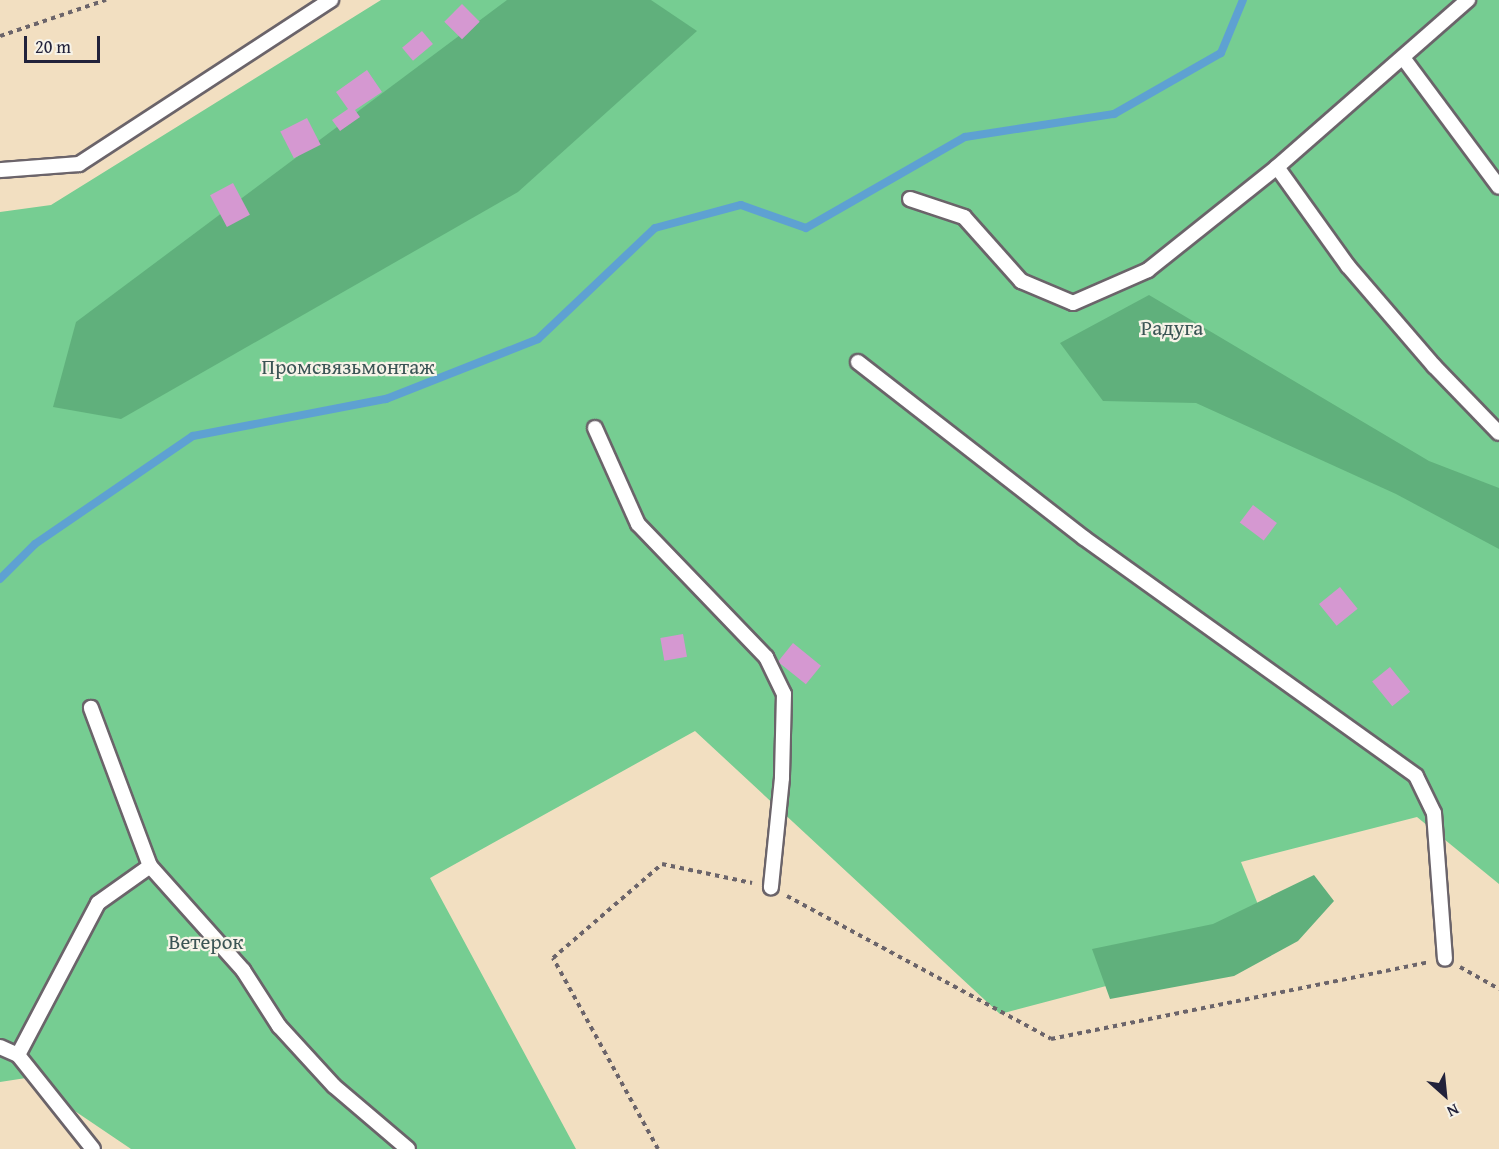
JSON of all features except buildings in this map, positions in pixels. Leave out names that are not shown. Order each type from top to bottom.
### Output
[{"type":"lane","points":[[0,170],[79,164],[331,0]]},
{"type":"lane","points":[[910,199],[964,218],[1021,281],[1073,303],[1148,270],[1277,167],[1404,59],[1468,0]]},
{"type":"lane","points":[[1404,59],[1499,187]]},
{"type":"lane","points":[[1277,167],[1348,266],[1434,366],[1499,433]]},
{"type":"lane","points":[[858,362],[1084,538],[1416,776],[1434,813],[1445,959]]},
{"type":"lane","points":[[594,428],[638,524],[766,657],[784,694],[782,778],[771,887]]},
{"type":"lane","points":[[91,708],[150,866],[243,970],[279,1026],[334,1086],[408,1149]]},
{"type":"lane","points":[[18,1055],[98,903],[150,866]]},
{"type":"lane","points":[[0,1047],[18,1055],[93,1149]]},
{"type":"path","points":[[0,36],[106,0]]},
{"type":"path","points":[[658,1149],[553,958],[662,864],[771,887],[1051,1039],[1445,959],[1499,989]]},
{"type":"green space","points":[[381,0],[1499,0],[1499,884],[1417,817],[1241,862],[1273,942],[1000,1014],[695,731],[430,878],[576,1149],[131,1149],[26,1078],[0,1082],[0,212],[51,205]]},
{"type":"green space","points":[[507,0],[651,0],[697,31],[518,192],[121,419],[53,407],[76,322]]},
{"type":"green space","name":"Радуга","points":[[1149,295],[1429,461],[1499,488],[1499,549],[1396,494],[1196,403],[1103,401],[1060,343]]},
{"type":"green space","points":[[1314,875],[1334,901],[1298,941],[1234,976],[1110,999],[1092,949],[1213,924]]},
{"type":"waterway","points":[[0,579],[35,544],[193,436],[386,399],[538,339],[655,228],[741,205],[806,228],[965,137],[1114,114],[1221,53],[1243,0]]},
{"type":"park label","name":"Промсвязьмонтаж","points":[[348,367]]},
{"type":"park label","name":"Ветерок","points":[[206,942]]}]
